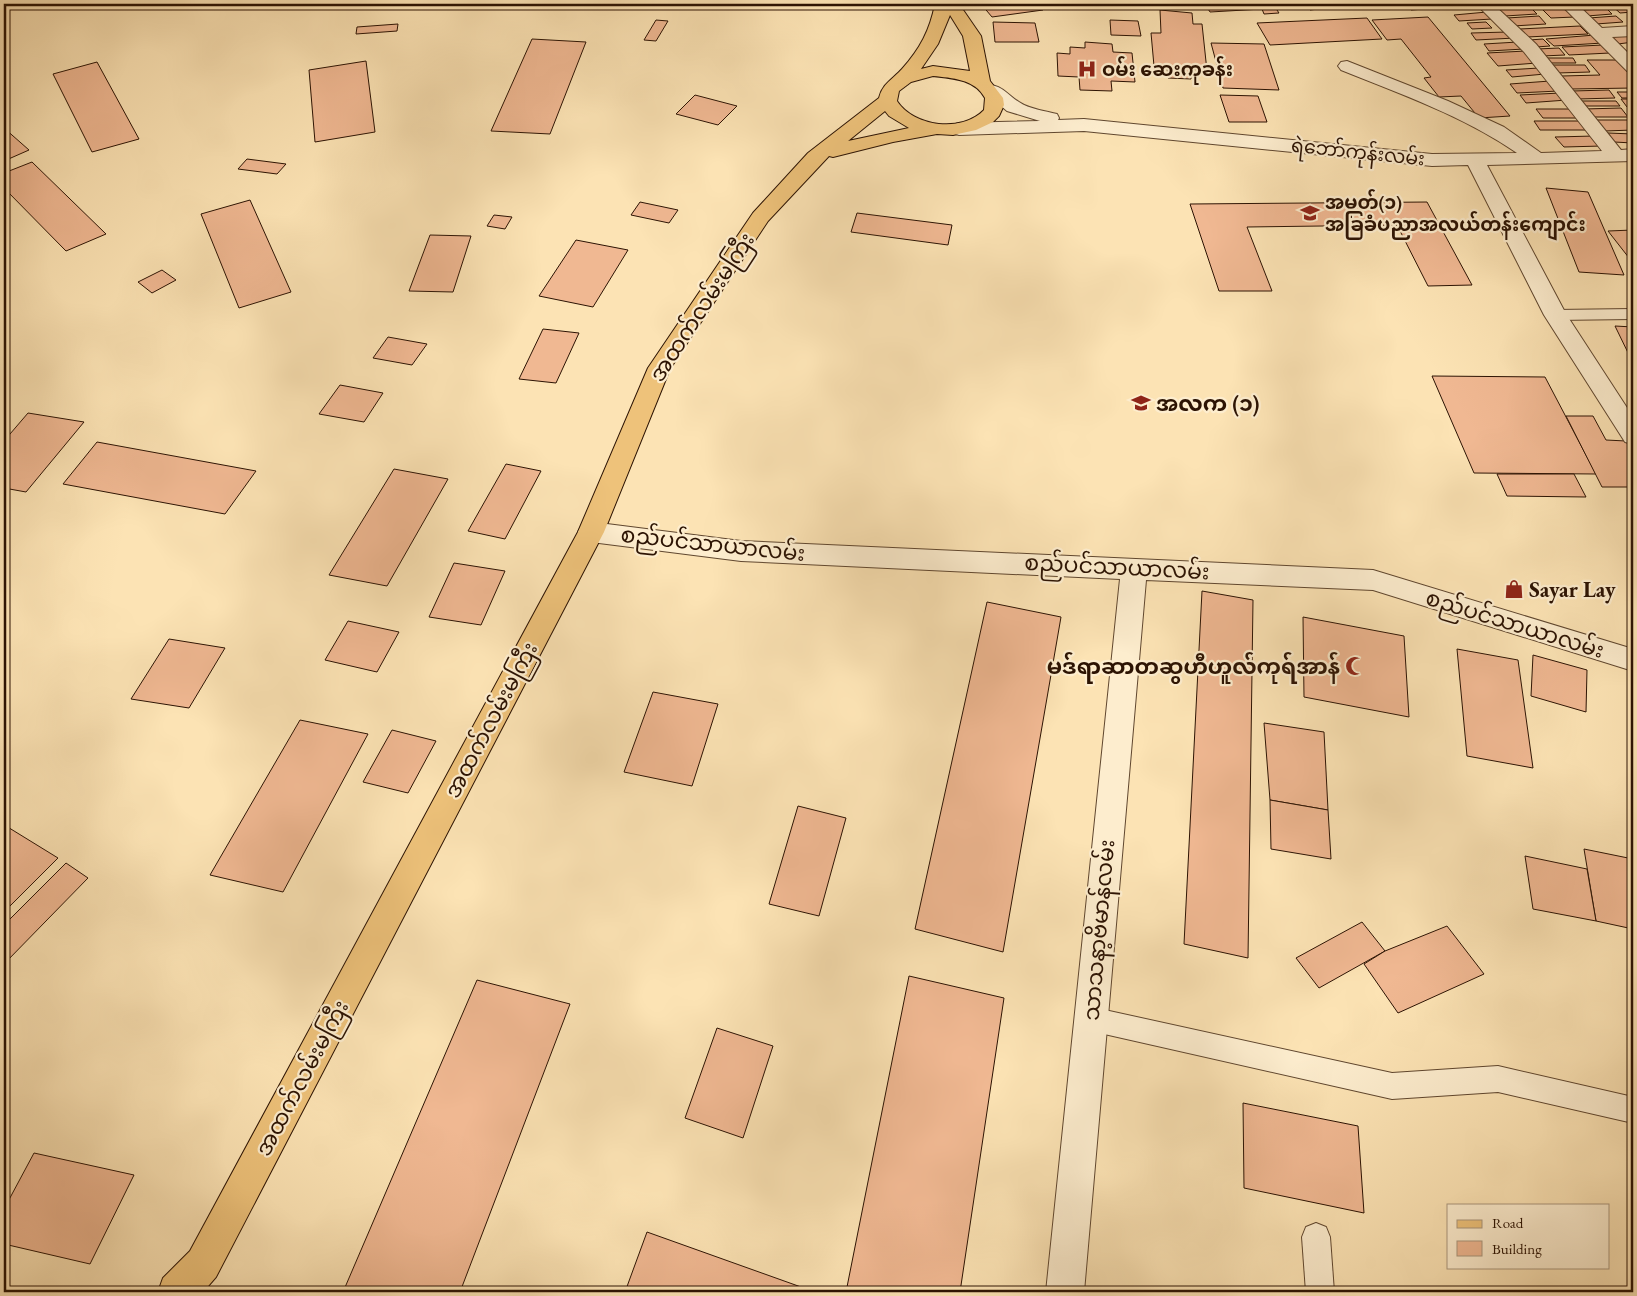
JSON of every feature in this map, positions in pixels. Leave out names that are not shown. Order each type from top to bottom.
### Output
[{"type":"main road","points":[[903,79],[925,54],[936,35],[943,4]]},
{"type":"main road","points":[[815,157],[859,142],[902,134],[950,129],[975,124],[988,118],[994,109],[995,100],[986,86],[972,36],[959,13],[950,4]]},
{"type":"main road","points":[[950,129],[921,127],[904,121],[892,112],[887,101],[888,93],[893,85],[917,74],[942,72],[967,76],[986,86]]},
{"type":"main road","name":"အထက်လမ်းမကြီး","points":[[177,1292],[203,1264],[591,532],[659,368],[760,217],[815,157],[887,101]]},
{"type":"street","points":[[1484,4],[1530,48],[1625,156]]},
{"type":"street","points":[[1568,4],[1633,67]]},
{"type":"street","points":[[1598,33],[1633,30]]},
{"type":"street","points":[[1347,66],[1442,104],[1490,127],[1537,159]]},
{"type":"street","points":[[986,86],[1013,107],[1084,126]]},
{"type":"street","points":[[950,129],[1084,126]]},
{"type":"street","name":"ရဲဘော်ကုန်းလမ်း","points":[[1084,126],[1432,160],[1475,161],[1625,156]]},
{"type":"street","points":[[1475,161],[1555,315],[1633,436]]},
{"type":"street","name":"စည်ပင်သာယာလမ်း","points":[[591,532],[742,551],[1373,580],[1633,660]]},
{"type":"street","name":"သာသနာ့ဗိမာန်လမ်း","points":[[1065,1292],[1134,568]]},
{"type":"lane","points":[[1555,315],[1633,314]]},
{"type":"lane","points":[[1091,1019],[1392,1086],[1498,1080],[1633,1110]]},
{"type":"lane","points":[[1316,1237],[1320,1292]]},
{"type":"building","points":[[19,4],[71,4],[17,7]]},
{"type":"building","points":[[981,4],[1038,4],[1043,10],[992,17]]},
{"type":"building","points":[[1205,4],[1273,4],[1279,13],[1264,14],[1262,9],[1210,12]]},
{"type":"building","points":[[1304,4],[1351,4],[1352,5],[1310,10]]},
{"type":"building","points":[[1405,4],[1434,4],[1438,8],[1411,10]]},
{"type":"building","points":[[1493,4],[1527,4],[1537,14],[1505,16]]},
{"type":"building","points":[[1610,4],[1633,4],[1633,12],[1620,13]]},
{"type":"building","points":[[1564,5],[1575,17],[1551,18],[1540,7]]},
{"type":"building","points":[[1607,9],[1612,14],[1587,16],[1582,10]]},
{"type":"building","points":[[1160,10],[1192,13],[1193,24],[1202,24],[1207,71],[1190,69],[1191,79],[1168,78],[1167,67],[1154,66],[1151,33],[1161,33]]},
{"type":"building","points":[[1487,12],[1492,19],[1459,21],[1454,15]]},
{"type":"building","points":[[1539,16],[1546,24],[1513,26],[1507,18]]},
{"type":"building","points":[[1616,16],[1623,22],[1596,24],[1589,18]]},
{"type":"building","points":[[1428,17],[1510,116],[1479,118],[1461,96],[1439,97],[1424,78],[1431,77],[1401,39],[1387,40],[1372,20]]},
{"type":"building","points":[[1367,18],[1382,39],[1270,45],[1257,23]]},
{"type":"building","points":[[656,20],[668,21],[656,41],[644,40]]},
{"type":"building","points":[[1110,20],[1138,21],[1141,36],[1111,35]]},
{"type":"building","points":[[993,22],[1035,23],[1039,42],[995,42]]},
{"type":"building","points":[[1486,22],[1492,28],[1472,29],[1467,23]]},
{"type":"building","points":[[398,24],[397,31],[356,34],[357,27]]},
{"type":"building","points":[[1580,26],[1588,34],[1527,37],[1520,29]]},
{"type":"building","points":[[1508,32],[1515,38],[1476,40],[1471,33]]},
{"type":"building","points":[[1595,35],[1603,43],[1554,46],[1546,39]]},
{"type":"building","points":[[1633,35],[1633,42],[1618,44],[1611,37]]},
{"type":"building","points":[[532,39],[586,42],[550,134],[491,131]]},
{"type":"building","points":[[1543,39],[1550,46],[1536,47],[1529,40]]},
{"type":"building","points":[[1085,42],[1112,44],[1113,52],[1132,53],[1135,82],[1111,81],[1112,91],[1080,90],[1079,77],[1058,76],[1057,53],[1070,54],[1070,47],[1085,48]]},
{"type":"building","points":[[1518,42],[1524,49],[1489,51],[1484,44]]},
{"type":"building","points":[[1211,43],[1264,44],[1279,90],[1223,88]]},
{"type":"building","points":[[1603,45],[1610,53],[1569,55],[1562,47]]},
{"type":"building","points":[[1559,48],[1565,55],[1542,56],[1537,49]]},
{"type":"building","points":[[1526,51],[1537,63],[1498,66],[1487,53]]},
{"type":"building","points":[[1547,58],[1573,58],[1576,63],[1551,63]]},
{"type":"building","points":[[1587,60],[1619,60],[1633,77],[1633,88],[1571,89],[1562,76],[1600,75]]},
{"type":"building","points":[[366,61],[375,132],[315,142],[309,70]]},
{"type":"building","points":[[97,62],[139,139],[92,152],[53,74]]},
{"type":"building","points":[[1551,65],[1585,65],[1590,72],[1557,73]]},
{"type":"building","points":[[1539,68],[1545,74],[1512,77],[1506,70]]},
{"type":"building","points":[[1550,81],[1559,91],[1517,93],[1510,84]]},
{"type":"building","points":[[1609,90],[1615,98],[1578,99],[1572,91]]},
{"type":"building","points":[[1617,92],[1633,92],[1633,98],[1622,98]]},
{"type":"building","points":[[1561,93],[1567,100],[1526,103],[1520,95]]},
{"type":"building","points":[[695,95],[737,106],[718,125],[676,114]]},
{"type":"building","points":[[1220,95],[1258,96],[1267,122],[1229,122]]},
{"type":"building","points":[[1621,99],[1633,99],[1633,107],[1627,107]]},
{"type":"building","points":[[1582,101],[1616,101],[1620,106],[1585,106]]},
{"type":"building","points":[[1621,108],[1628,117],[1590,117],[1584,109]]},
{"type":"building","points":[[1536,109],[1573,109],[1580,118],[1543,118]]},
{"type":"building","points":[[1597,120],[1629,120],[1633,125],[1633,130],[1605,131]]},
{"type":"building","points":[[1534,121],[1583,121],[1589,130],[1540,130]]},
{"type":"building","points":[[4,128],[29,150],[4,161]]},
{"type":"building","points":[[1608,133],[1633,134],[1633,143],[1614,142]]},
{"type":"building","points":[[1594,136],[1602,146],[1564,147],[1555,137]]},
{"type":"building","points":[[247,159],[286,164],[277,174],[238,169]]},
{"type":"building","points":[[32,162],[106,234],[66,251],[4,188],[4,173]]},
{"type":"building","points":[[1546,188],[1588,192],[1624,275],[1579,272]]},
{"type":"building","points":[[250,200],[291,292],[239,308],[201,214]]},
{"type":"building","points":[[640,202],[678,210],[669,223],[631,215]]},
{"type":"building","points":[[1427,202],[1472,285],[1428,286],[1397,225],[1247,227],[1272,291],[1219,291],[1190,204]]},
{"type":"building","points":[[857,213],[952,225],[948,245],[851,232]]},
{"type":"building","points":[[494,215],[512,217],[505,229],[487,226]]},
{"type":"building","points":[[1633,230],[1633,263],[1608,231]]},
{"type":"building","points":[[430,235],[471,236],[453,292],[409,291]]},
{"type":"building","points":[[576,240],[628,250],[593,307],[539,296]]},
{"type":"building","points":[[162,270],[176,280],[152,293],[138,282]]},
{"type":"building","points":[[1615,326],[1633,327],[1633,363]]},
{"type":"building","points":[[543,329],[579,333],[556,383],[519,379]]},
{"type":"building","points":[[388,337],[427,344],[412,365],[373,358]]},
{"type":"building","points":[[1432,376],[1545,377],[1596,474],[1474,473]]},
{"type":"building","points":[[340,385],[383,393],[364,422],[319,414]]},
{"type":"building","points":[[28,413],[84,422],[26,492],[4,488],[4,441]]},
{"type":"building","points":[[1566,416],[1593,416],[1606,440],[1626,441],[1633,454],[1633,487],[1602,487]]},
{"type":"building","points":[[97,442],[256,471],[225,514],[63,484]]},
{"type":"building","points":[[506,464],[541,471],[505,539],[468,531]]},
{"type":"building","points":[[394,469],[448,479],[387,586],[329,575]]},
{"type":"building","points":[[1497,474],[1574,474],[1586,497],[1507,496]]},
{"type":"building","points":[[454,563],[505,571],[481,625],[429,617]]},
{"type":"building","points":[[1202,591],[1253,600],[1248,958],[1184,944]]},
{"type":"building","points":[[987,602],[1061,617],[1003,952],[915,929]]},
{"type":"building","name":"မဒ်ရာဆာတဆွဟီဟူလ်ကုရ်အာန်","points":[[1303,617],[1404,636],[1409,717],[1304,697]]},
{"type":"building","points":[[348,621],[399,632],[377,672],[325,660]]},
{"type":"building","points":[[169,639],[225,648],[189,708],[131,699]]},
{"type":"building","points":[[1457,649],[1518,660],[1533,768],[1467,756]]},
{"type":"building","points":[[1533,655],[1587,670],[1586,712],[1531,696]]},
{"type":"building","points":[[653,692],[718,704],[692,786],[624,772]]},
{"type":"building","points":[[300,720],[368,734],[283,892],[210,875]]},
{"type":"building","points":[[1264,723],[1324,732],[1328,810],[1270,800]]},
{"type":"building","points":[[392,730],[436,741],[408,793],[363,782]]},
{"type":"building","points":[[1270,800],[1328,810],[1331,859],[1271,849]]},
{"type":"building","points":[[798,806],[846,818],[819,916],[769,904]]},
{"type":"building","points":[[6,826],[58,858],[4,912],[4,828]]},
{"type":"building","points":[[1584,849],[1633,859],[1633,929],[1596,921]]},
{"type":"building","points":[[1525,856],[1587,869],[1596,921],[1533,909]]},
{"type":"building","points":[[66,863],[88,878],[4,964],[4,925]]},
{"type":"building","points":[[1362,922],[1385,951],[1319,988],[1296,958]]},
{"type":"building","points":[[1447,926],[1484,974],[1398,1013],[1364,964],[1385,951]]},
{"type":"building","points":[[909,976],[1004,998],[960,1292],[846,1292]]},
{"type":"building","points":[[477,980],[570,1004],[460,1292],[343,1292]]},
{"type":"building","points":[[717,1028],[773,1046],[743,1138],[685,1118]]},
{"type":"building","points":[[1243,1103],[1358,1126],[1364,1213],[1244,1188]]},
{"type":"building","points":[[34,1153],[134,1175],[90,1264],[4,1244],[4,1209]]},
{"type":"building","points":[[647,1232],[815,1292],[625,1292]]},
{"type":"place","name":"ဝမ်း ဆေးကုခန်း","points":[[1087,69]]},
{"type":"place","name":"အမှတ်(၁) အခြခံပညာအလယ်တန်းကျောင်း","points":[[1310,213]]},
{"type":"place","name":"အလက (၁)","points":[[1141,403]]},
{"type":"place","name":"Sayar Lay","points":[[1514,589]]},
{"type":"place","name":"မဒ်ရာဆာတဆွဟီဟူလ်ကုရ်အာန်","points":[[1355,666]]}]
